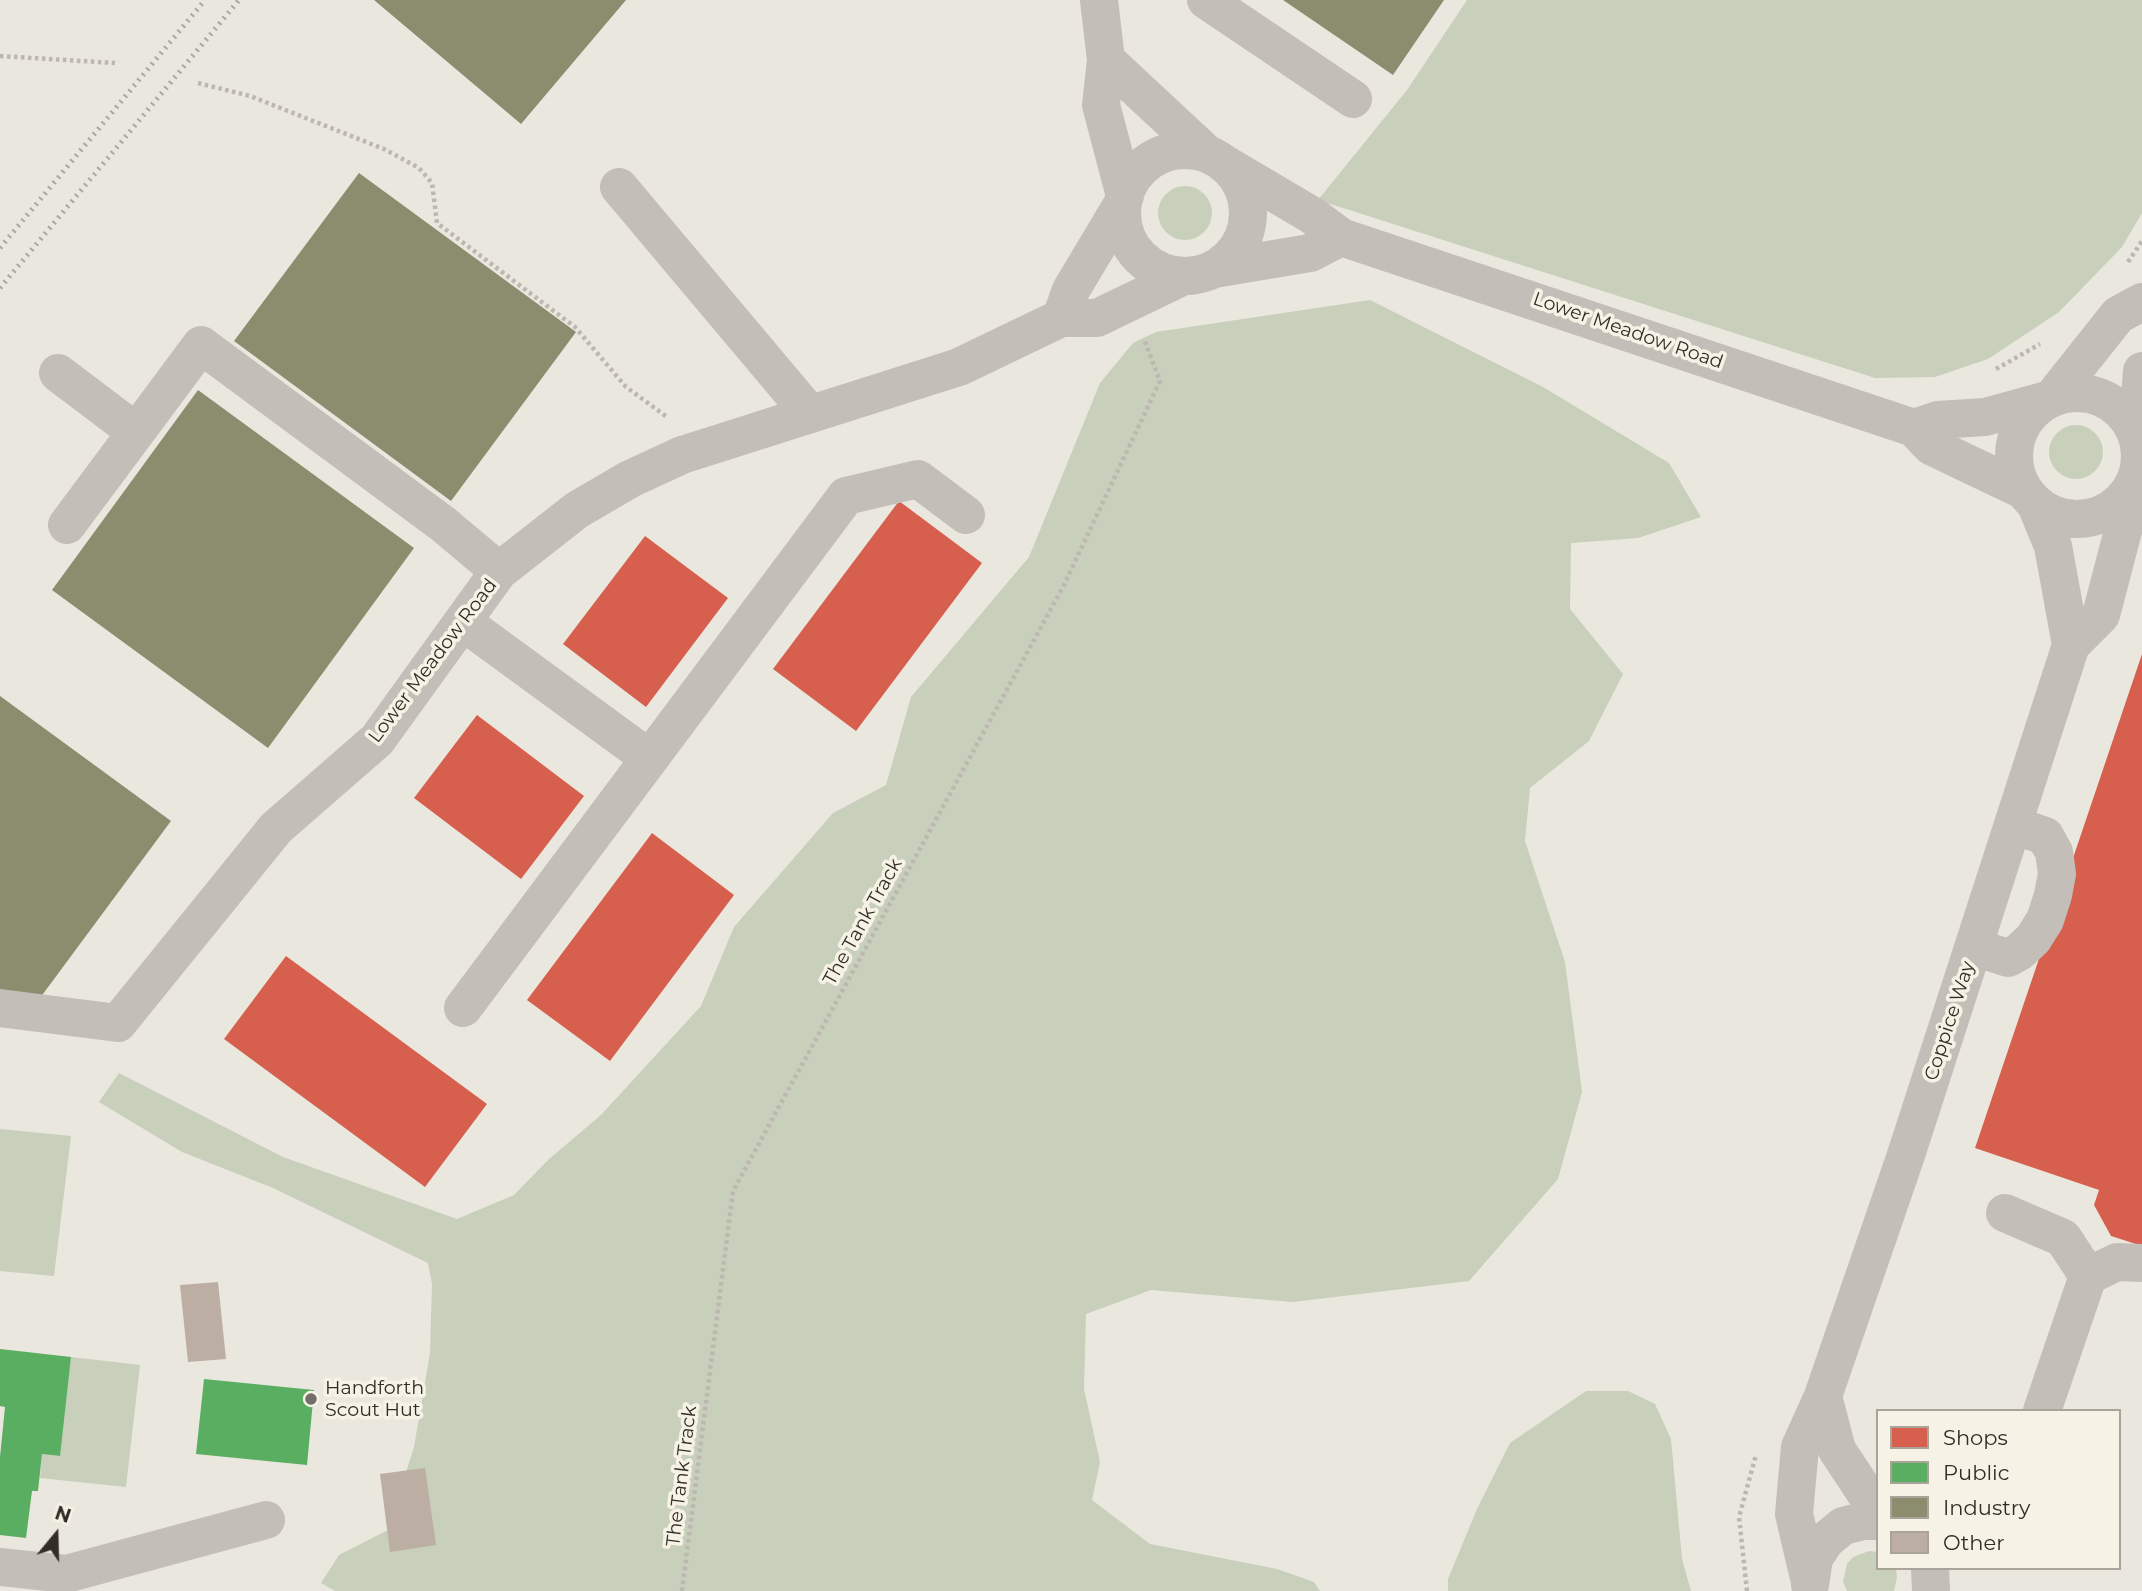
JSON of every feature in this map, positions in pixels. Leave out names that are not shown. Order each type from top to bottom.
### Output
[{"type":"street","points":[[1099,0],[1106,60],[1101,105],[1124,200],[1123,222],[1127,239],[1137,254],[1151,266],[1199,273],[1240,245],[1248,211],[1237,177],[1136,91],[1106,60]]},
{"type":"street","points":[[1206,0],[1353,99]]},
{"type":"street","points":[[1061,317],[1071,290],[1124,200],[1133,177],[1148,162],[1166,153],[1186,150],[1216,159]]},
{"type":"street","name":"Lower Meadow Road","points":[[1216,159],[1313,216],[1341,237],[1914,428],[1931,446],[2029,497]]},
{"type":"street","points":[[619,187],[810,414]]},
{"type":"street","name":"Lower Meadow Road","points":[[0,1008],[118,1023],[276,828],[377,740],[499,571],[578,510],[630,479],[682,455],[959,367],[1061,317],[1097,318],[1199,273],[1310,253],[1341,237]]},
{"type":"street","points":[[2142,302],[2118,315],[2050,399],[2030,413],[2019,430],[2013,450],[2015,470],[2029,497],[2054,515],[2074,520],[2094,517],[2120,502],[2137,476],[2142,371]]},
{"type":"street","points":[[67,524],[201,345],[443,524],[499,571]]},
{"type":"street","points":[[58,373],[136,432]]},
{"type":"street","points":[[1914,428],[1938,420],[1985,417],[2072,393],[2102,399],[2126,417],[2137,434]]},
{"type":"street","name":"Coppice Way","points":[[1810,1584],[1794,1514],[1800,1447],[1823,1396],[1974,947],[2071,645],[2101,615],[2137,476]]},
{"type":"street","points":[[463,1008],[846,496],[918,479],[966,516]]},
{"type":"street","name":"Coppice Way","points":[[2029,497],[2053,546],[2071,645]]},
{"type":"street","points":[[463,622],[649,758]]},
{"type":"street","points":[[1974,947],[2008,958],[2019,952],[2033,939],[2045,920],[2053,895],[2057,874],[2054,852],[2045,836],[2013,825]]},
{"type":"street","points":[[2005,1213],[2063,1238],[2088,1276]]},
{"type":"street","points":[[2043,1409],[2088,1276],[2117,1262],[2142,1263]]},
{"type":"street","points":[[1823,1396],[1837,1450],[1876,1509]]},
{"type":"street","points":[[0,1567],[66,1574],[267,1520]]},
{"type":"street","points":[[1810,1584],[1814,1558],[1826,1540],[1843,1526],[1876,1521]]},
{"type":"path","points":[[0,55],[114,63]]},
{"type":"path","points":[[198,83],[250,96],[384,149],[419,167],[432,183],[437,223],[575,327],[626,387],[668,418],[682,455]]},
{"type":"path","points":[[2127,264],[2142,241]]},
{"type":"path","name":"The Tank Track","points":[[682,1591],[733,1191],[1064,584],[1160,381],[1129,303]]},
{"type":"path","points":[[1991,372],[2050,337]]},
{"type":"path","points":[[1747,1591],[1739,1517],[1759,1448]]},
{"type":"green space","points":[[1467,0],[2142,0],[2142,213],[2122,247],[2059,312],[1988,359],[1935,377],[1875,378],[1318,200],[1407,90]]},
{"type":"green space","points":[[1185,186],[1204,194],[1212,213],[1204,232],[1185,240],[1166,232],[1158,213],[1166,194]]},
{"type":"green space","points":[[1370,300],[1543,387],[1669,463],[1701,517],[1638,538],[1571,543],[1570,609],[1623,674],[1589,741],[1530,788],[1525,841],[1565,962],[1582,1092],[1558,1179],[1469,1281],[1293,1302],[1151,1290],[1086,1314],[1084,1389],[1100,1462],[1092,1500],[1150,1544],[1277,1569],[1314,1582],[1320,1591],[335,1591],[321,1583],[339,1555],[388,1530],[414,1447],[430,1353],[432,1284],[428,1263],[273,1188],[182,1152],[99,1102],[119,1073],[283,1157],[457,1219],[514,1195],[549,1159],[601,1115],[701,1006],[734,927],[833,813],[886,785],[911,697],[1029,557],[1100,383],[1133,343],[1156,332]]},
{"type":"green space","points":[[2076,425],[2095,433],[2103,452],[2095,471],[2076,479],[2057,471],[2049,452],[2057,433]]},
{"type":"green space","points":[[0,1129],[71,1136],[54,1276],[0,1271]]},
{"type":"green space","points":[[71,1357],[140,1365],[126,1487],[40,1478],[42,1454],[59,1456]]},
{"type":"green space","points":[[1586,1391],[1628,1391],[1655,1404],[1671,1439],[1682,1559],[1691,1591],[1448,1591],[1448,1579],[1477,1509],[1510,1443]]},
{"type":"green space","points":[[1869,1551],[1876,1552],[1876,1570],[1896,1570],[1894,1591],[1847,1591],[1843,1582],[1847,1564],[1853,1557]]},
{"type":"building: Shops","points":[[899,501],[982,563],[856,731],[773,669]]},
{"type":"building: Shops","points":[[645,536],[728,598],[646,707],[563,644]]},
{"type":"building: Shops","points":[[2142,654],[2142,1246],[2111,1236],[2094,1205],[2099,1190],[1975,1148]]},
{"type":"building: Shops","points":[[477,715],[584,796],[521,879],[414,798]]},
{"type":"building: Shops","points":[[652,833],[734,895],[610,1061],[527,1000]]},
{"type":"building: Shops","points":[[286,956],[487,1104],[425,1187],[224,1039]]},
{"type":"building: Public","points":[[0,1349],[71,1357],[60,1456],[42,1454],[38,1491],[32,1491],[26,1538],[0,1535],[0,1457],[5,1407],[0,1406]]},
{"type":"building: Public","points":[[204,1379],[314,1390],[307,1465],[196,1454]]},
{"type":"building: Industry","points":[[374,0],[626,0],[521,124]]},
{"type":"building: Industry","points":[[1283,0],[1444,0],[1393,75]]},
{"type":"building: Industry","points":[[359,173],[576,332],[451,501],[234,341]]},
{"type":"building: Industry","points":[[198,390],[414,548],[268,748],[52,590]]},
{"type":"building: Industry","points":[[0,696],[171,821],[40,998],[0,993]]},
{"type":"building: Other","points":[[218,1282],[226,1359],[188,1362],[180,1285]]},
{"type":"building: Other","points":[[425,1468],[436,1545],[390,1552],[380,1474]]},
{"type":"railway","points":[[0,248],[205,0]]},
{"type":"railway","points":[[0,288],[239,0]]},
{"type":"place","name":"Handforth Scout Hut","points":[[311,1399]]}]
